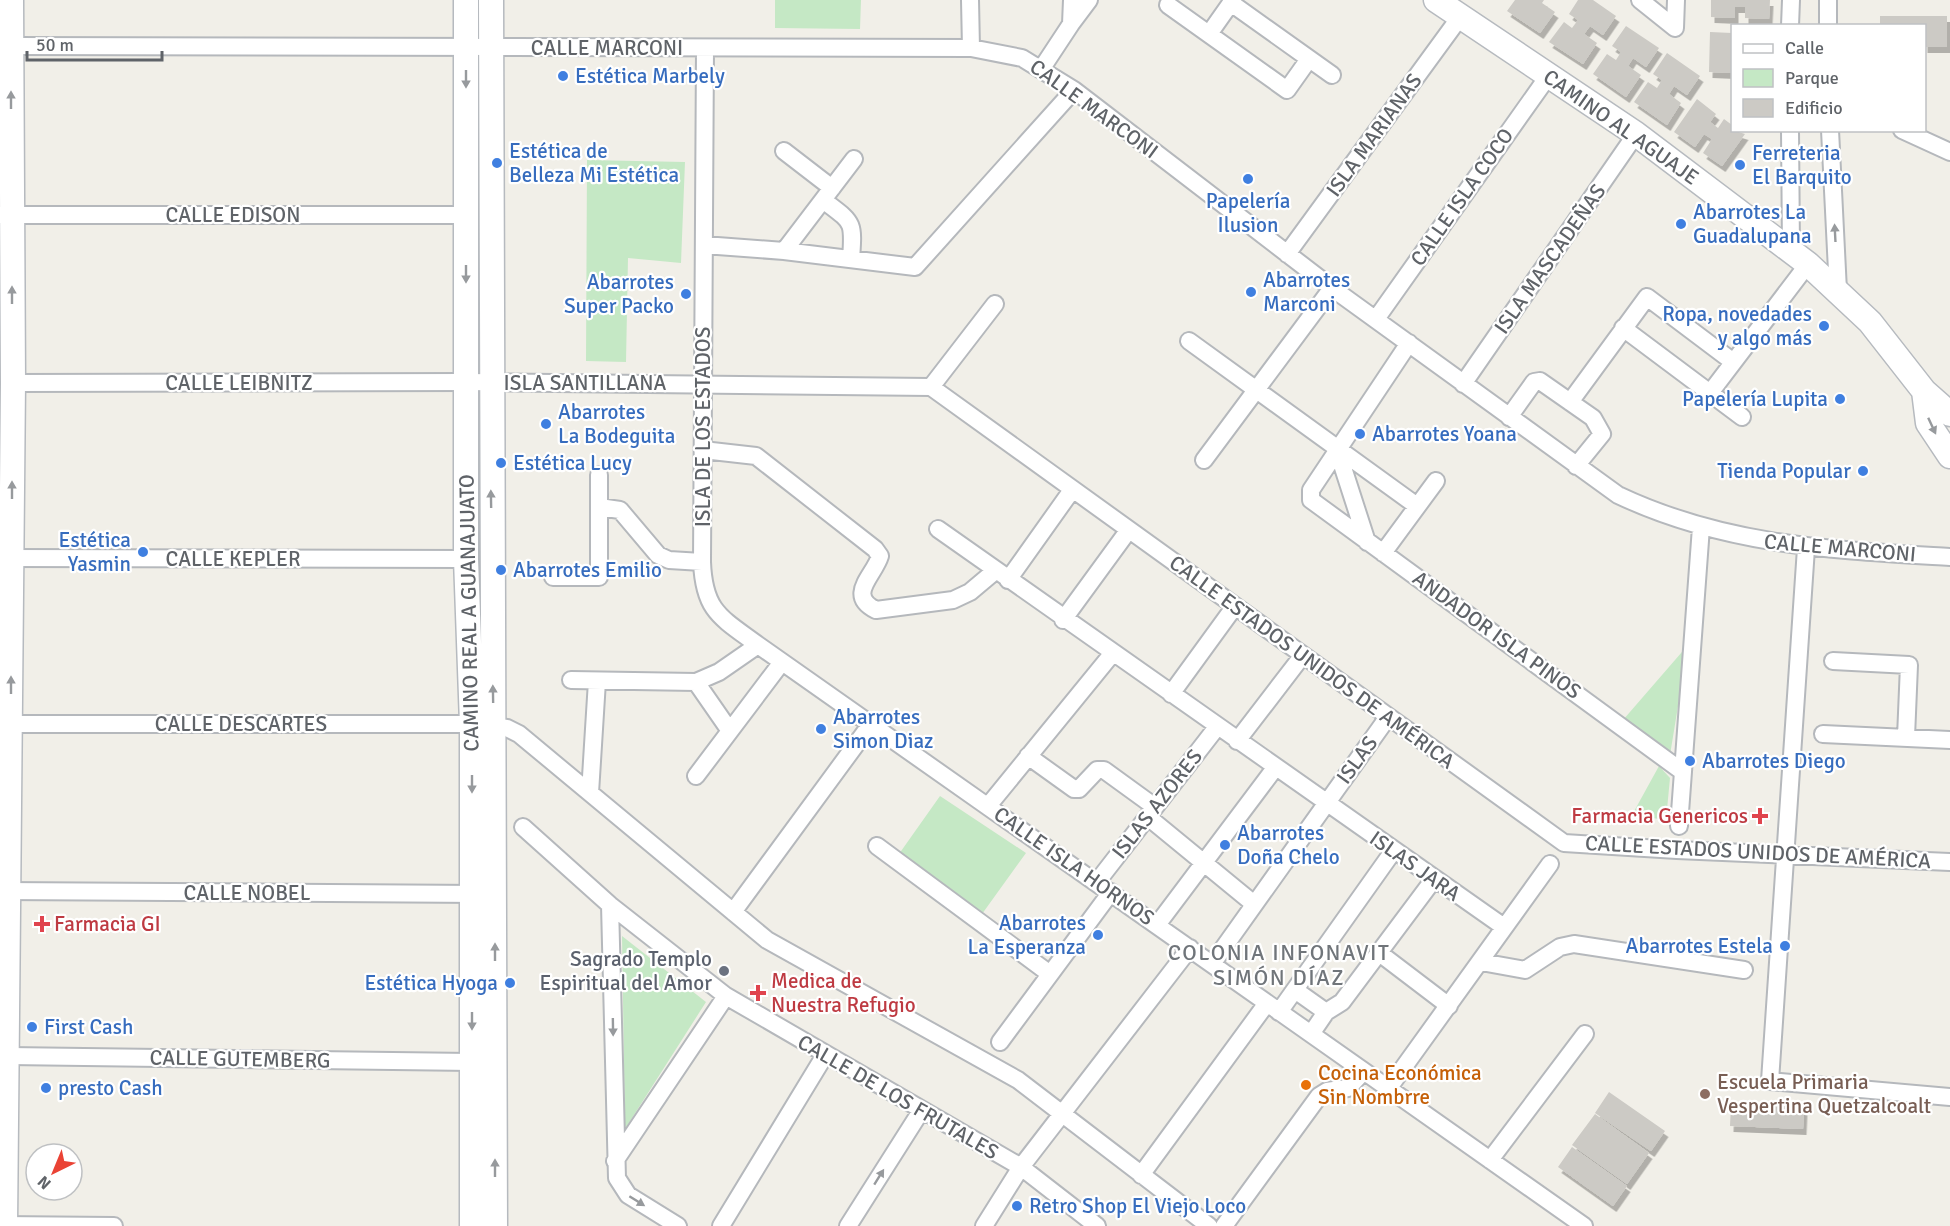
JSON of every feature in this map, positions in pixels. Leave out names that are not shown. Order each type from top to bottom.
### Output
[{"type":"street","points":[[11,0],[6,215],[13,383],[6,558],[11,724],[3,891],[8,1056],[4,1225],[114,1226]]},
{"type":"street","name":"CAMINO REAL A GUANAJUATO","points":[[466,0],[466,559],[483,725]]},
{"type":"street","name":"CAMINO REAL A GUANAJUATO","points":[[491,0],[490,382],[483,725],[483,894],[495,1226]]},
{"type":"street","points":[[970,0],[971,48]]},
{"type":"street","points":[[1071,24],[1072,0]]},
{"type":"street","points":[[1042,68],[1089,0]]},
{"type":"street","name":"CAMINO AL AGUAJE","points":[[1436,0],[1636,135],[1799,258],[1870,322],[1924,391],[1950,414]]},
{"type":"street","points":[[1640,0],[1675,28],[1676,0]]},
{"type":"street","points":[[1791,0],[1791,24]]},
{"type":"street","points":[[1828,0],[1828,24]]},
{"type":"street","points":[[1209,34],[1232,1],[1332,75]]},
{"type":"street","points":[[1168,5],[1287,90],[1309,58]]},
{"type":"street","name":"ISLA MARIANAS","points":[[1287,254],[1460,17]]},
{"type":"street","name":"CALLE MARCONI","points":[[11,46],[466,49],[971,48],[1022,58],[1042,68],[1074,90],[1332,288],[1618,495],[1657,514],[1701,527],[1806,548],[1950,557]]},
{"type":"street","name":"ISLA DE LOS ESTADOS","points":[[705,48],[703,587],[711,606],[726,622],[871,724]]},
{"type":"street","name":"CALLE ISLA COCO","points":[[1376,319],[1549,75]]},
{"type":"street","points":[[704,245],[784,251],[915,267],[1074,90]]},
{"type":"street","points":[[1710,393],[1799,258],[1790,132]]},
{"type":"street","points":[[1830,132],[1838,291]]},
{"type":"street","points":[[1906,132],[1950,152]]},
{"type":"street","name":"ISLA MASCADEÑAS","points":[[1463,384],[1636,135]]},
{"type":"street","points":[[784,151],[827,194],[849,220],[853,228],[851,259]]},
{"type":"street","points":[[784,251],[854,159]]},
{"type":"street","name":"CALLE EDISON","points":[[6,215],[466,215]]},
{"type":"street","points":[[1204,460],[1332,288]]},
{"type":"street","points":[[1570,402],[1647,297],[1732,361]]},
{"type":"street","points":[[705,384],[931,387],[995,304]]},
{"type":"street","points":[[1623,328],[1742,417]]},
{"type":"street","points":[[1189,341],[1417,506]]},
{"type":"street","points":[[1337,448],[1408,343]]},
{"type":"street","points":[[1509,417],[1534,382],[1540,381],[1593,418],[1602,434],[1576,466]]},
{"type":"street","name":"ISLA SANTILLANA","points":[[466,382],[705,384]]},
{"type":"street","name":"CALLE LEIBNITZ","points":[[13,383],[466,382]]},
{"type":"street","name":"CALLE ESTADOS UNIDOS DE AMÉRICA","points":[[931,387],[1564,843],[1950,862]]},
{"type":"street","points":[[1924,391],[1928,423],[1950,456]]},
{"type":"street","points":[[1337,448],[1367,542]]},
{"type":"street","name":"ANDADOR ISLA PINOS","points":[[1337,448],[1311,490],[1311,500],[1683,772]]},
{"type":"street","points":[[704,450],[756,456],[875,549],[880,556],[862,587],[862,592],[868,605],[876,610],[953,600],[1002,575],[1072,490]]},
{"type":"street","points":[[553,577],[599,577],[599,475]]},
{"type":"street","points":[[1383,553],[1436,481]]},
{"type":"street","points":[[599,507],[620,510],[658,555],[669,560],[702,562]]},
{"type":"street","points":[[1678,826],[1701,527]]},
{"type":"street","name":"ISLAS JARA","points":[[938,529],[1063,620],[1504,927]]},
{"type":"street","points":[[1063,620],[1128,531]]},
{"type":"street","points":[[1806,548],[1783,855],[1770,1081],[1950,1096]]},
{"type":"street","name":"CALLE KEPLER","points":[[6,558],[466,559]]},
{"type":"street","points":[[1171,693],[1235,606]]},
{"type":"street","points":[[571,680],[696,682],[720,672],[758,645]]},
{"type":"street","points":[[988,806],[1112,654]]},
{"type":"street","points":[[1237,741],[1303,655]]},
{"type":"street","points":[[1833,661],[1909,664],[1906,738]]},
{"type":"street","points":[[696,776],[782,662]]},
{"type":"street","points":[[590,793],[597,681]]},
{"type":"street","points":[[696,682],[730,731]]},
{"type":"street","name":"ISLAS","points":[[1326,804],[1388,717]]},
{"type":"street","name":"CALLE DESCARTES","points":[[11,724],[483,725]]},
{"type":"street","points":[[733,912],[871,724]]},
{"type":"street","name":"CALLE ISLA HORNOS","points":[[871,724],[1584,1226]]},
{"type":"street","points":[[483,725],[519,734],[767,940],[1018,1080],[1209,1226]]},
{"type":"street","name":"ISLAS AZORES","points":[[1000,1042],[1050,974],[1104,887],[1115,858],[1217,727]]},
{"type":"street","points":[[1823,734],[1950,740]]},
{"type":"street","points":[[1028,756],[1074,789],[1079,789],[1097,770],[1104,770],[1203,862],[1254,904]]},
{"type":"street","points":[[1157,925],[1275,768]]},
{"type":"street","points":[[1212,964],[1326,804]]},
{"type":"street","name":"CALLE DE LOS FRUTALES","points":[[523,827],[610,905],[726,996],[825,1056],[1021,1167],[1097,1226]]},
{"type":"street","points":[[877,846],[1050,974]]},
{"type":"street","points":[[1141,1175],[1273,1007],[1295,990],[1394,850]]},
{"type":"street","points":[[1388,1089],[1550,864]]},
{"type":"street","points":[[1311,1034],[1326,1012],[1342,1002],[1434,879]]},
{"type":"street","name":"CALLE NOBEL","points":[[3,891],[483,894]]},
{"type":"street","name":"CAMINO REAL A GUANAJUATO","points":[[472,1226],[472,1062],[483,894]]},
{"type":"street","points":[[610,905],[617,1178],[627,1195],[678,1226]]},
{"type":"street","points":[[1481,962],[1525,970],[1560,947],[1574,944],[1744,970]]},
{"type":"street","points":[[984,1226],[1021,1167],[1190,948]]},
{"type":"street","points":[[1378,952],[1449,1006]]},
{"type":"street","points":[[1295,990],[1326,1012]]},
{"type":"street","points":[[615,1161],[726,996]]},
{"type":"street","points":[[1490,1160],[1585,1034]]},
{"type":"street","name":"CALLE GUTEMBERG","points":[[8,1056],[472,1062]]},
{"type":"street","points":[[721,1226],[825,1056]]},
{"type":"street","points":[[1224,1226],[1319,1096],[1327,1091],[1348,1088],[1363,1072]]},
{"type":"street","points":[[848,1226],[921,1111]]},
{"type":"green space","points":[[775,0],[861,0],[860,29],[775,28]]},
{"type":"green space","points":[[587,160],[685,162],[681,263],[628,258],[626,362],[586,361]]},
{"type":"green space","points":[[1688,645],[1670,755],[1623,720]]},
{"type":"green space","points":[[1659,766],[1670,778],[1666,820],[1632,815]]},
{"type":"green space","points":[[940,796],[1026,853],[982,914],[899,854]]},
{"type":"green space","points":[[622,936],[706,1002],[625,1129]]},
{"type":"building","points":[[1515,0],[1544,0],[1542,3],[1555,12],[1540,33],[1507,11]]},
{"type":"building","points":[[1578,0],[1593,0],[1616,16],[1603,35],[1590,26],[1584,34],[1597,43],[1583,64],[1549,42],[1564,22],[1572,28],[1578,20],[1569,14]]},
{"type":"building","points":[[1711,0],[1770,0],[1769,19],[1745,18],[1745,7],[1735,7],[1735,18],[1711,17]]},
{"type":"building","points":[[1880,16],[1947,16],[1947,47],[1926,47],[1926,24],[1880,24]]},
{"type":"building","points":[[1626,26],[1659,48],[1646,67],[1633,58],[1628,66],[1641,75],[1626,97],[1593,74],[1607,54],[1616,60],[1621,52],[1612,46]]},
{"type":"building","points":[[1710,32],[1731,33],[1731,73],[1709,72]]},
{"type":"building","points":[[1667,53],[1700,76],[1687,95],[1674,86],[1669,94],[1681,103],[1667,125],[1634,102],[1648,82],[1657,88],[1662,80],[1653,74]]},
{"type":"building","points":[[1697,99],[1716,114],[1710,122],[1718,128],[1724,119],[1731,124],[1731,132],[1745,134],[1722,166],[1703,153],[1712,139],[1704,134],[1695,147],[1674,132]]},
{"type":"building","points":[[1609,1092],[1665,1131],[1651,1151],[1595,1113]]},
{"type":"building","points":[[1731,1104],[1804,1107],[1803,1129],[1730,1126]]},
{"type":"building","points":[[1595,1114],[1649,1153],[1627,1184],[1572,1145]]},
{"type":"building","points":[[1572,1147],[1627,1186],[1613,1206],[1558,1167]]},
{"type":"place","name":"Estética Marbely","points":[[563,76]]},
{"type":"place","name":"Estética de Belleza Mi Estética","points":[[497,163]]},
{"type":"place","name":"Ferreteria El Barquito","points":[[1740,165]]},
{"type":"place","name":"Papelería Ilusion","points":[[1248,179]]},
{"type":"place","name":"Abarrotes La Guadalupana","points":[[1681,224]]},
{"type":"place","name":"Abarrotes Marconi","points":[[1251,292]]},
{"type":"place","name":"Abarrotes Super Packo","points":[[686,294]]},
{"type":"place","name":"Ropa, novedades y algo más","points":[[1824,326]]},
{"type":"place","name":"Papelería Lupita","points":[[1840,399]]},
{"type":"place","name":"Abarrotes La Bodeguita","points":[[546,424]]},
{"type":"place","name":"Abarrotes Yoana","points":[[1360,434]]},
{"type":"place","name":"Estética Lucy","points":[[501,463]]},
{"type":"place","name":"Tienda Popular","points":[[1863,471]]},
{"type":"place","name":"Estética Yasmin","points":[[143,552]]},
{"type":"place","name":"Abarrotes Emilio","points":[[501,570]]},
{"type":"place","name":"Abarrotes Simon Diaz","points":[[821,729]]},
{"type":"place","name":"Abarrotes Diego","points":[[1690,761]]},
{"type":"place","name":"Farmacia Genericos","points":[[1760,816]]},
{"type":"place","name":"Abarrotes Doña Chelo","points":[[1225,845]]},
{"type":"place","name":"Farmacia GI","points":[[42,924]]},
{"type":"place","name":"Abarrotes La Esperanza","points":[[1098,935]]},
{"type":"place","name":"Abarrotes Estela","points":[[1785,946]]},
{"type":"place","name":"Sagrado Templo Espiritual del Amor","points":[[724,971]]},
{"type":"place","name":"Estética Hyoga","points":[[510,983]]},
{"type":"place","name":"Medica de Nuestra Refugio","points":[[758,993]]},
{"type":"place","name":"First Cash","points":[[32,1027]]},
{"type":"place","name":"Cocina Económica Sin Nombrre","points":[[1306,1085]]},
{"type":"place","name":"presto Cash","points":[[46,1088]]},
{"type":"place","name":"Escuela Primaria Vespertina Quetzalcoalt","points":[[1705,1094]]},
{"type":"place","name":"Retro Shop El Viejo Loco","points":[[1017,1206]]},
{"type":"district","name":"COLONIA INFONAVIT SIMÓN DÍAZ","points":[[1279,964]]}]
